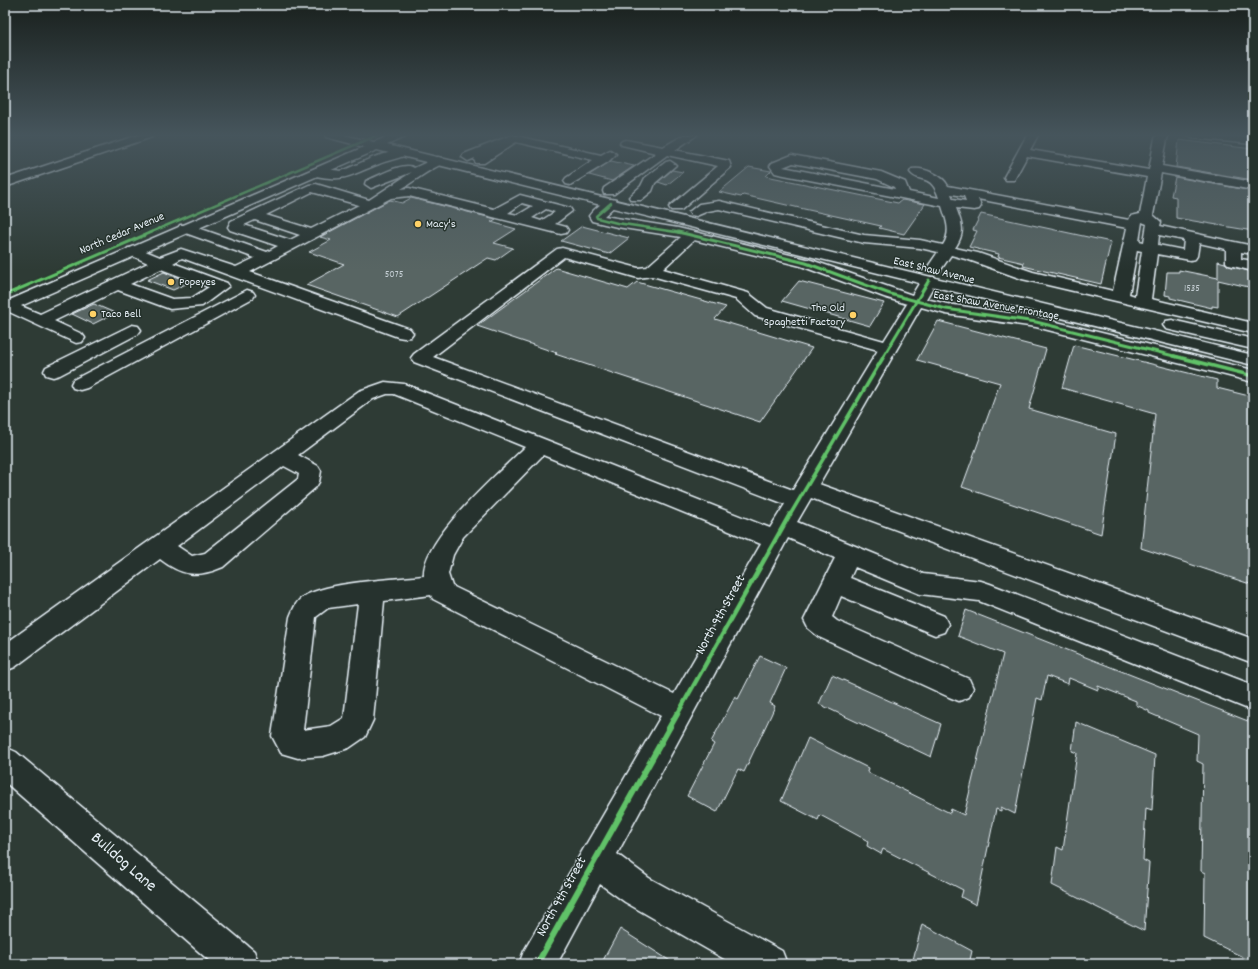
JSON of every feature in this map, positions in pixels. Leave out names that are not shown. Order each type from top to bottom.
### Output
[{"type":"street","name":"North Cedar Avenue","points":[[6,303],[161,228],[271,180]]},
{"type":"street","name":"North Cedar Avenue","points":[[6,303],[133,251],[297,180]]},
{"type":"street","points":[[357,180],[390,192],[409,192],[561,230]]},
{"type":"street","points":[[371,184],[379,180]]},
{"type":"street","points":[[237,273],[369,204],[407,180]]},
{"type":"street","name":"East Shaw Avenue","points":[[518,180],[610,197],[636,197],[676,207],[696,224],[927,283],[1253,360]]},
{"type":"street","name":"East Shaw Avenue","points":[[567,180],[610,197]]},
{"type":"street","points":[[610,197],[630,180]]},
{"type":"street","points":[[636,197],[647,188],[650,180]]},
{"type":"street","points":[[676,207],[709,180]]},
{"type":"street","points":[[837,180],[903,192],[948,203],[972,199]]},
{"type":"street","name":"North 9th Street","points":[[537,964],[802,494],[956,232],[943,190],[940,184],[935,180]]},
{"type":"street","points":[[1120,297],[1152,180]]},
{"type":"street","points":[[1215,180],[1253,186]]},
{"type":"street","points":[[507,190],[521,181]]},
{"type":"street","points":[[262,184],[236,201],[187,222],[184,226],[185,228],[267,257]]},
{"type":"street","points":[[290,245],[235,228],[236,224],[309,189],[316,188],[369,204]]},
{"type":"street","points":[[943,190],[972,199],[1139,231],[1192,237],[1253,250]]},
{"type":"street","points":[[293,196],[315,203]]},
{"type":"street","name":"East Shaw Avenue Frontage","points":[[610,197],[596,216],[597,218],[608,222],[666,229],[696,224],[890,294],[927,283],[955,310],[1036,322],[1253,376]]},
{"type":"street","points":[[496,214],[520,199],[544,204],[565,211],[543,226]]},
{"type":"street","points":[[476,208],[488,201]]},
{"type":"street","points":[[520,220],[544,204]]},
{"type":"street","points":[[652,271],[696,224],[704,207],[719,205],[864,239],[920,244],[973,256],[1028,276],[1253,328]]},
{"type":"street","points":[[271,207],[328,226]]},
{"type":"street","points":[[336,210],[350,214]]},
{"type":"street","points":[[253,216],[312,234]]},
{"type":"street","points":[[117,284],[170,304],[196,303],[221,286],[133,251],[139,243],[160,233],[161,228]]},
{"type":"street","points":[[1139,231],[1150,248],[1142,302]]},
{"type":"street","points":[[1150,248],[1190,256],[1192,237]]},
{"type":"street","points":[[1233,246],[1234,262],[1253,266]]},
{"type":"street","points":[[889,348],[761,312],[742,296],[652,271],[638,273],[562,252],[420,358],[802,494],[1253,651]]},
{"type":"street","points":[[40,321],[181,253],[404,333]]},
{"type":"street","points":[[927,283],[938,277],[948,278],[1139,324],[1211,334],[1253,344]]},
{"type":"street","points":[[80,384],[247,295]]},
{"type":"street","points":[[6,303],[76,338]]},
{"type":"street","points":[[52,371],[132,330]]},
{"type":"street","points":[[5,659],[366,395],[377,390],[391,387],[540,445],[780,533],[849,554],[920,584],[980,591],[1253,698]]},
{"type":"street","points":[[540,445],[455,531],[441,555],[436,574],[442,592],[680,710]]},
{"type":"street","points":[[159,546],[195,567],[204,565],[214,560],[308,482],[310,471],[283,456]]},
{"type":"street","points":[[849,554],[834,582],[817,620],[828,629],[959,688]]},
{"type":"street","points":[[834,582],[935,624]]},
{"type":"street","points":[[372,592],[358,720],[353,730],[342,737],[302,746],[292,744],[287,736],[303,617],[306,609],[314,602],[326,598],[372,592],[439,584]]},
{"type":"street","name":"Bulldog Lane","points":[[5,762],[241,964]]},
{"type":"street","points":[[596,860],[637,890],[769,964]]},
{"type":"building","points":[[660,180],[673,180],[667,185],[658,182]]},
{"type":"building","points":[[733,180],[787,180],[898,203],[902,200],[925,204],[904,234],[879,228],[881,226],[743,195],[741,197],[719,192]]},
{"type":"building","points":[[1174,180],[1193,180],[1253,191],[1253,231],[1176,218],[1176,197],[1171,196]]},
{"type":"building","points":[[411,198],[496,219],[491,222],[516,229],[494,243],[513,248],[496,260],[488,258],[398,317],[306,285],[344,264],[309,252],[331,240],[320,237],[390,200],[402,203]]},
{"type":"building","points":[[981,214],[1111,242],[1101,284],[1023,266],[1024,263],[998,257],[999,254],[969,247],[977,231],[973,230]]},
{"type":"building","points":[[582,226],[629,238],[609,254],[561,241]]},
{"type":"building","points":[[1218,261],[1229,266],[1253,272],[1253,288],[1218,280],[1218,307],[1212,306],[1212,308],[1170,298],[1170,296],[1165,295],[1167,272],[1179,272],[1179,270],[1218,278]]},
{"type":"building","points":[[556,268],[628,289],[637,282],[726,307],[715,319],[812,348],[760,422],[555,354],[557,353],[477,326]]},
{"type":"building","name":"Popeyes","points":[[164,272],[190,282],[173,290],[147,280]]},
{"type":"building","name":"The Old Spaghetti Factory","points":[[799,281],[884,303],[870,326],[782,301]]},
{"type":"building","name":"Taco Bell","points":[[94,304],[115,313],[93,324],[72,314]]},
{"type":"building","points":[[938,321],[1046,349],[1029,409],[1116,434],[1101,534],[962,487],[1000,383],[917,360]]},
{"type":"building","points":[[1074,345],[1217,380],[1217,388],[1253,397],[1253,585],[1141,548],[1155,414],[1062,388]]},
{"type":"building","points":[[966,610],[1253,723],[1253,756],[1251,755],[1253,962],[1204,938],[1205,873],[1201,871],[1203,764],[1197,761],[1198,734],[1149,713],[1149,711],[1136,705],[1136,701],[1098,686],[1098,690],[1069,678],[1068,684],[1047,676],[1042,700],[1037,698],[1015,814],[1001,807],[1001,811],[996,809],[976,905],[961,897],[963,890],[883,849],[881,854],[867,846],[868,841],[820,815],[818,820],[781,801],[808,738],[868,768],[867,772],[950,813],[951,809],[964,815],[1003,654],[958,636]]},
{"type":"building","points":[[760,656],[786,668],[770,703],[775,706],[744,772],[738,769],[717,812],[687,796],[714,744],[711,742],[735,697],[738,699]]},
{"type":"building","points":[[832,675],[941,724],[931,757],[819,704]]},
{"type":"building","points":[[1076,722],[1155,755],[1152,810],[1146,808],[1143,860],[1149,863],[1144,931],[1052,885],[1057,847],[1063,850],[1077,753],[1072,751]]},
{"type":"building","points":[[922,924],[972,951],[969,964],[912,964]]},
{"type":"building","points":[[620,929],[675,964],[601,964]]},
{"type":"cycle path","points":[[5,295],[273,180]]},
{"type":"cycle path","points":[[611,203],[596,216],[597,218],[617,223],[678,232],[806,263],[890,294],[946,309],[1036,322],[1253,376]]},
{"type":"cycle path","points":[[537,964],[775,540],[929,280]]},
{"type":"place","name":"Macy's","points":[[418,224]]},
{"type":"place","name":"Popeyes","points":[[171,282]]},
{"type":"place","name":"Taco Bell","points":[[93,314]]},
{"type":"place","name":"The Old Spaghetti Factory","points":[[853,315]]}]
